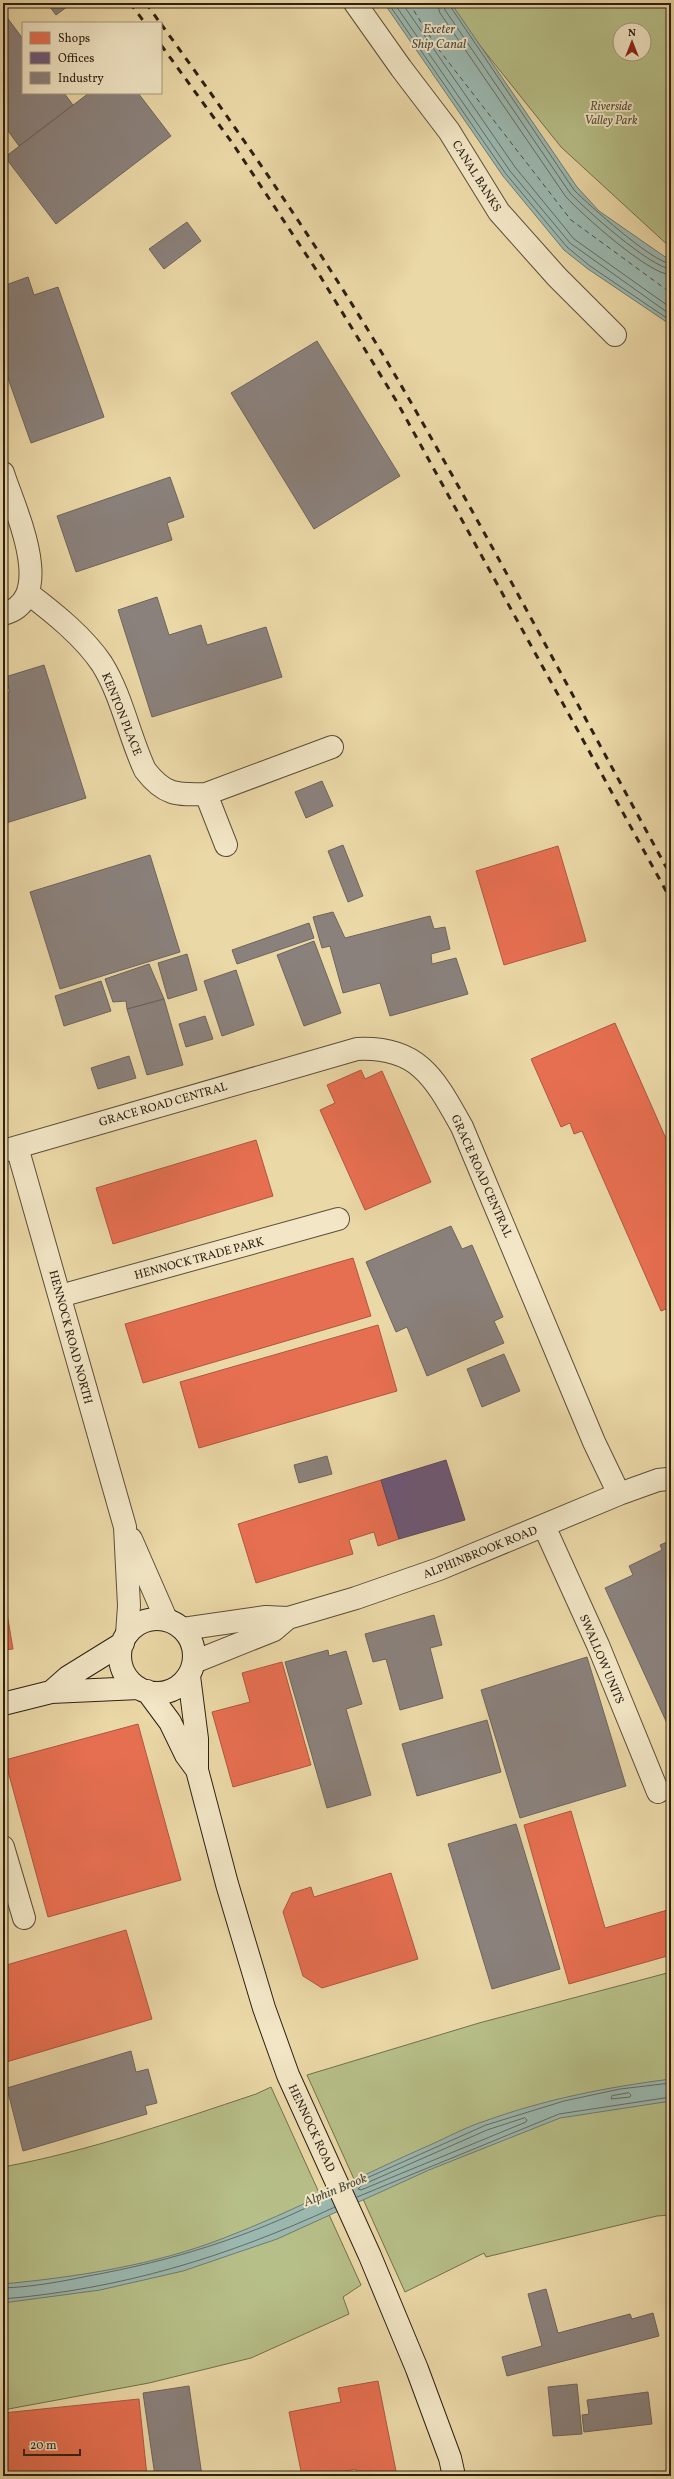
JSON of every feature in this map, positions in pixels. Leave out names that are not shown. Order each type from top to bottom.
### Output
[{"type":"street","name":"CANAL BANKS","points":[[355,3],[401,68],[449,131],[499,212],[557,277],[615,335]]},
{"type":"street","points":[[3,473],[28,551],[31,570],[29,594],[7,613]]},
{"type":"street","name":"KENTON PLACE","points":[[29,594],[47,607],[101,664],[117,696],[136,751],[153,780],[167,792],[188,795],[206,794],[332,747]]},
{"type":"street","points":[[206,794],[226,845]]},
{"type":"street","name":"GRACE ROAD CENTRAL","points":[[10,1149],[357,1049],[377,1048],[422,1066],[444,1094],[462,1127],[594,1442],[619,1494]]},
{"type":"street","name":"HENNOCK ROAD NORTH","points":[[10,1149],[60,1296],[125,1527],[174,1624]]},
{"type":"street","name":"HENNOCK TRADE PARK","points":[[60,1296],[338,1219]]},
{"type":"street","name":"ALPHINBROOK ROAD","points":[[174,1624],[266,1617],[288,1618],[404,1581],[544,1526],[619,1494],[658,1480],[670,1478]]},
{"type":"street","name":"SWALLOW UNITS","points":[[544,1526],[598,1645],[658,1792]]},
{"type":"street","name":"HENNOCK ROAD NORTH","points":[[125,1527],[130,1606],[125,1638]]},
{"type":"street","name":"ALPHINBROOK ROAD","points":[[191,1669],[274,1630],[288,1618]]},
{"type":"street","points":[[3,1704],[51,1692],[143,1690],[166,1692],[179,1686],[191,1669],[193,1644],[174,1624],[144,1621],[125,1638],[68,1677],[51,1692]]},
{"type":"street","points":[[125,1638],[121,1663],[124,1673],[143,1690]]},
{"type":"street","name":"HENNOCK ROAD","points":[[191,1669],[197,1739],[197,1770],[227,1884],[264,2008],[288,2075],[370,2256],[417,2369],[450,2458],[454,2476]]},
{"type":"street","name":"HENNOCK ROAD","points":[[143,1690],[170,1722],[186,1755],[197,1770]]},
{"type":"street","points":[[3,1847],[24,1918]]},
{"type":"green space","name":"Riverside Valley Park","points":[[446,3],[671,3],[671,248],[561,147]]},
{"type":"green space","points":[[671,1972],[671,2215],[657,2216],[486,2257],[484,2253],[405,2292],[307,2075],[479,2023]]},
{"type":"green space","points":[[271,2087],[361,2285],[343,2297],[349,2314],[251,2358],[149,2383],[3,2410],[3,2167],[67,2153],[130,2135],[256,2094]]},
{"type":"water","name":"Exeter Ship Canal","points":[[384,3],[451,3],[577,187],[599,211],[671,261],[671,325],[588,269],[564,250],[503,176]]},
{"type":"water","points":[[671,2079],[671,2101],[560,2118],[429,2170],[277,2239],[183,2271],[100,2290],[3,2303],[3,2284],[59,2278],[143,2263],[198,2247],[224,2238],[302,2205],[478,2123],[554,2100],[624,2086]]},
{"type":"building: Shops","points":[[558,846],[586,941],[504,965],[476,871]]},
{"type":"building: Shops","points":[[615,1023],[671,1150],[671,1307],[661,1311],[582,1131],[574,1134],[570,1123],[561,1127],[531,1059]]},
{"type":"building: Shops","points":[[361,1070],[365,1079],[382,1071],[431,1182],[365,1210],[320,1110],[335,1103],[327,1085]]},
{"type":"building: Shops","points":[[256,1140],[273,1196],[113,1244],[96,1188]]},
{"type":"building: Shops","points":[[353,1258],[371,1316],[143,1383],[125,1324]]},
{"type":"building: Shops","points":[[378,1325],[397,1391],[199,1448],[180,1382]]},
{"type":"building: Shops","points":[[381,1480],[399,1539],[378,1546],[374,1532],[349,1540],[353,1554],[256,1583],[238,1524]]},
{"type":"building: Shops","points":[[3,1590],[13,1649],[3,1650]]},
{"type":"building: Shops","points":[[282,1662],[311,1765],[233,1787],[212,1712],[250,1702],[242,1673]]},
{"type":"building: Shops","points":[[138,1724],[181,1880],[48,1917],[5,1760]]},
{"type":"building: Shops","points":[[571,1811],[605,1928],[671,1909],[671,1955],[569,1984],[524,1825]]},
{"type":"building: Shops","points":[[391,1873],[418,1959],[322,1988],[303,1976],[283,1912],[292,1893],[311,1887],[314,1897]]},
{"type":"building: Shops","points":[[126,1930],[152,2019],[3,2063],[3,1966]]},
{"type":"building: Shops","points":[[378,2381],[397,2476],[357,2476],[356,2469],[320,2476],[302,2476],[289,2412],[341,2402],[338,2388]]},
{"type":"building: Shops","points":[[139,2399],[147,2476],[3,2476],[3,2413]]},
{"type":"building: Offices","points":[[446,1460],[465,1520],[399,1539],[381,1480]]},
{"type":"building: Industry","points":[[47,3],[72,3],[56,15]]},
{"type":"building: Industry","points":[[3,12],[22,38],[22,94],[65,94],[73,105],[19,146],[3,124]]},
{"type":"building: Industry","points":[[88,94],[139,94],[171,136],[56,224],[5,157]]},
{"type":"building: Industry","points":[[187,222],[201,241],[164,269],[149,249]]},
{"type":"building: Industry","points":[[28,277],[34,295],[58,287],[104,417],[31,443],[3,364],[3,286]]},
{"type":"building: Industry","points":[[317,341],[400,476],[314,529],[231,393]]},
{"type":"building: Industry","points":[[170,477],[184,517],[167,523],[172,540],[76,572],[57,516]]},
{"type":"building: Industry","points":[[157,597],[169,635],[201,625],[207,645],[266,627],[282,677],[152,717],[118,610]]},
{"type":"building: Industry","points":[[44,665],[86,798],[3,824],[3,694],[10,692],[5,677]]},
{"type":"building: Industry","points":[[322,781],[333,806],[306,818],[295,792]]},
{"type":"building: Industry","points":[[343,845],[363,896],[348,902],[328,851]]},
{"type":"building: Industry","points":[[150,855],[180,952],[60,989],[30,892]]},
{"type":"building: Industry","points":[[333,912],[345,938],[430,916],[434,929],[445,927],[450,949],[431,954],[432,964],[456,958],[468,994],[390,1016],[380,983],[343,993],[330,946],[322,948],[313,917]]},
{"type":"building: Industry","points":[[309,923],[314,938],[237,964],[232,950]]},
{"type":"building: Industry","points":[[314,941],[341,1013],[304,1026],[277,955]]},
{"type":"building: Industry","points":[[187,954],[197,990],[168,999],[158,963]]},
{"type":"building: Industry","points":[[149,964],[164,999],[127,1009],[126,1001],[113,1002],[105,979]]},
{"type":"building: Industry","points":[[236,970],[254,1025],[222,1036],[204,981]]},
{"type":"building: Industry","points":[[101,981],[111,1011],[64,1026],[55,996]]},
{"type":"building: Industry","points":[[164,999],[183,1065],[147,1075],[127,1009]]},
{"type":"building: Industry","points":[[205,1016],[213,1039],[186,1047],[179,1024]]},
{"type":"building: Industry","points":[[129,1056],[136,1078],[98,1089],[91,1068]]},
{"type":"building: Industry","points":[[451,1226],[462,1249],[472,1245],[503,1317],[494,1321],[504,1343],[427,1376],[407,1327],[396,1332],[366,1262]]},
{"type":"building: Industry","points":[[504,1354],[520,1391],[482,1407],[467,1369]]},
{"type":"building: Industry","points":[[327,1456],[332,1474],[299,1483],[294,1465]]},
{"type":"building: Industry","points":[[667,1542],[671,1546],[671,1732],[605,1588],[633,1575],[629,1566],[662,1550],[660,1545]]},
{"type":"building: Industry","points":[[434,1615],[442,1645],[430,1648],[443,1698],[400,1710],[386,1659],[373,1662],[365,1634]]},
{"type":"building: Industry","points":[[328,1650],[329,1656],[346,1651],[362,1704],[346,1709],[371,1795],[327,1808],[285,1662]]},
{"type":"building: Industry","points":[[587,1657],[626,1786],[520,1818],[481,1690]]},
{"type":"building: Industry","points":[[487,1720],[501,1772],[417,1796],[402,1744]]},
{"type":"building: Industry","points":[[516,1824],[560,1969],[492,1989],[448,1844]]},
{"type":"building: Industry","points":[[131,2051],[136,2072],[148,2069],[157,2103],[145,2106],[147,2114],[23,2151],[7,2088]]},
{"type":"building: Industry","points":[[546,2289],[558,2333],[630,2314],[632,2319],[653,2313],[659,2336],[507,2376],[502,2357],[542,2346],[528,2294]]},
{"type":"building: Industry","points":[[577,2384],[582,2434],[553,2436],[548,2387]]},
{"type":"building: Industry","points":[[189,2386],[202,2476],[155,2476],[143,2393]]},
{"type":"building: Industry","points":[[648,2392],[652,2424],[584,2432],[582,2415],[589,2414],[587,2400]]},
{"type":"ferry route","points":[[409,3],[436,46],[571,220],[671,293]]},
{"type":"railway","points":[[130,3],[144,22]]},
{"type":"railway","points":[[146,3],[159,22]]},
{"type":"railway","points":[[162,25],[290,208],[351,303],[409,399],[476,517],[671,876]]},
{"type":"railway","points":[[162,46],[233,144],[317,271],[397,402],[671,900]]},
{"type":"water label","name":"Alphin Brook","points":[[335,2189]]}]
